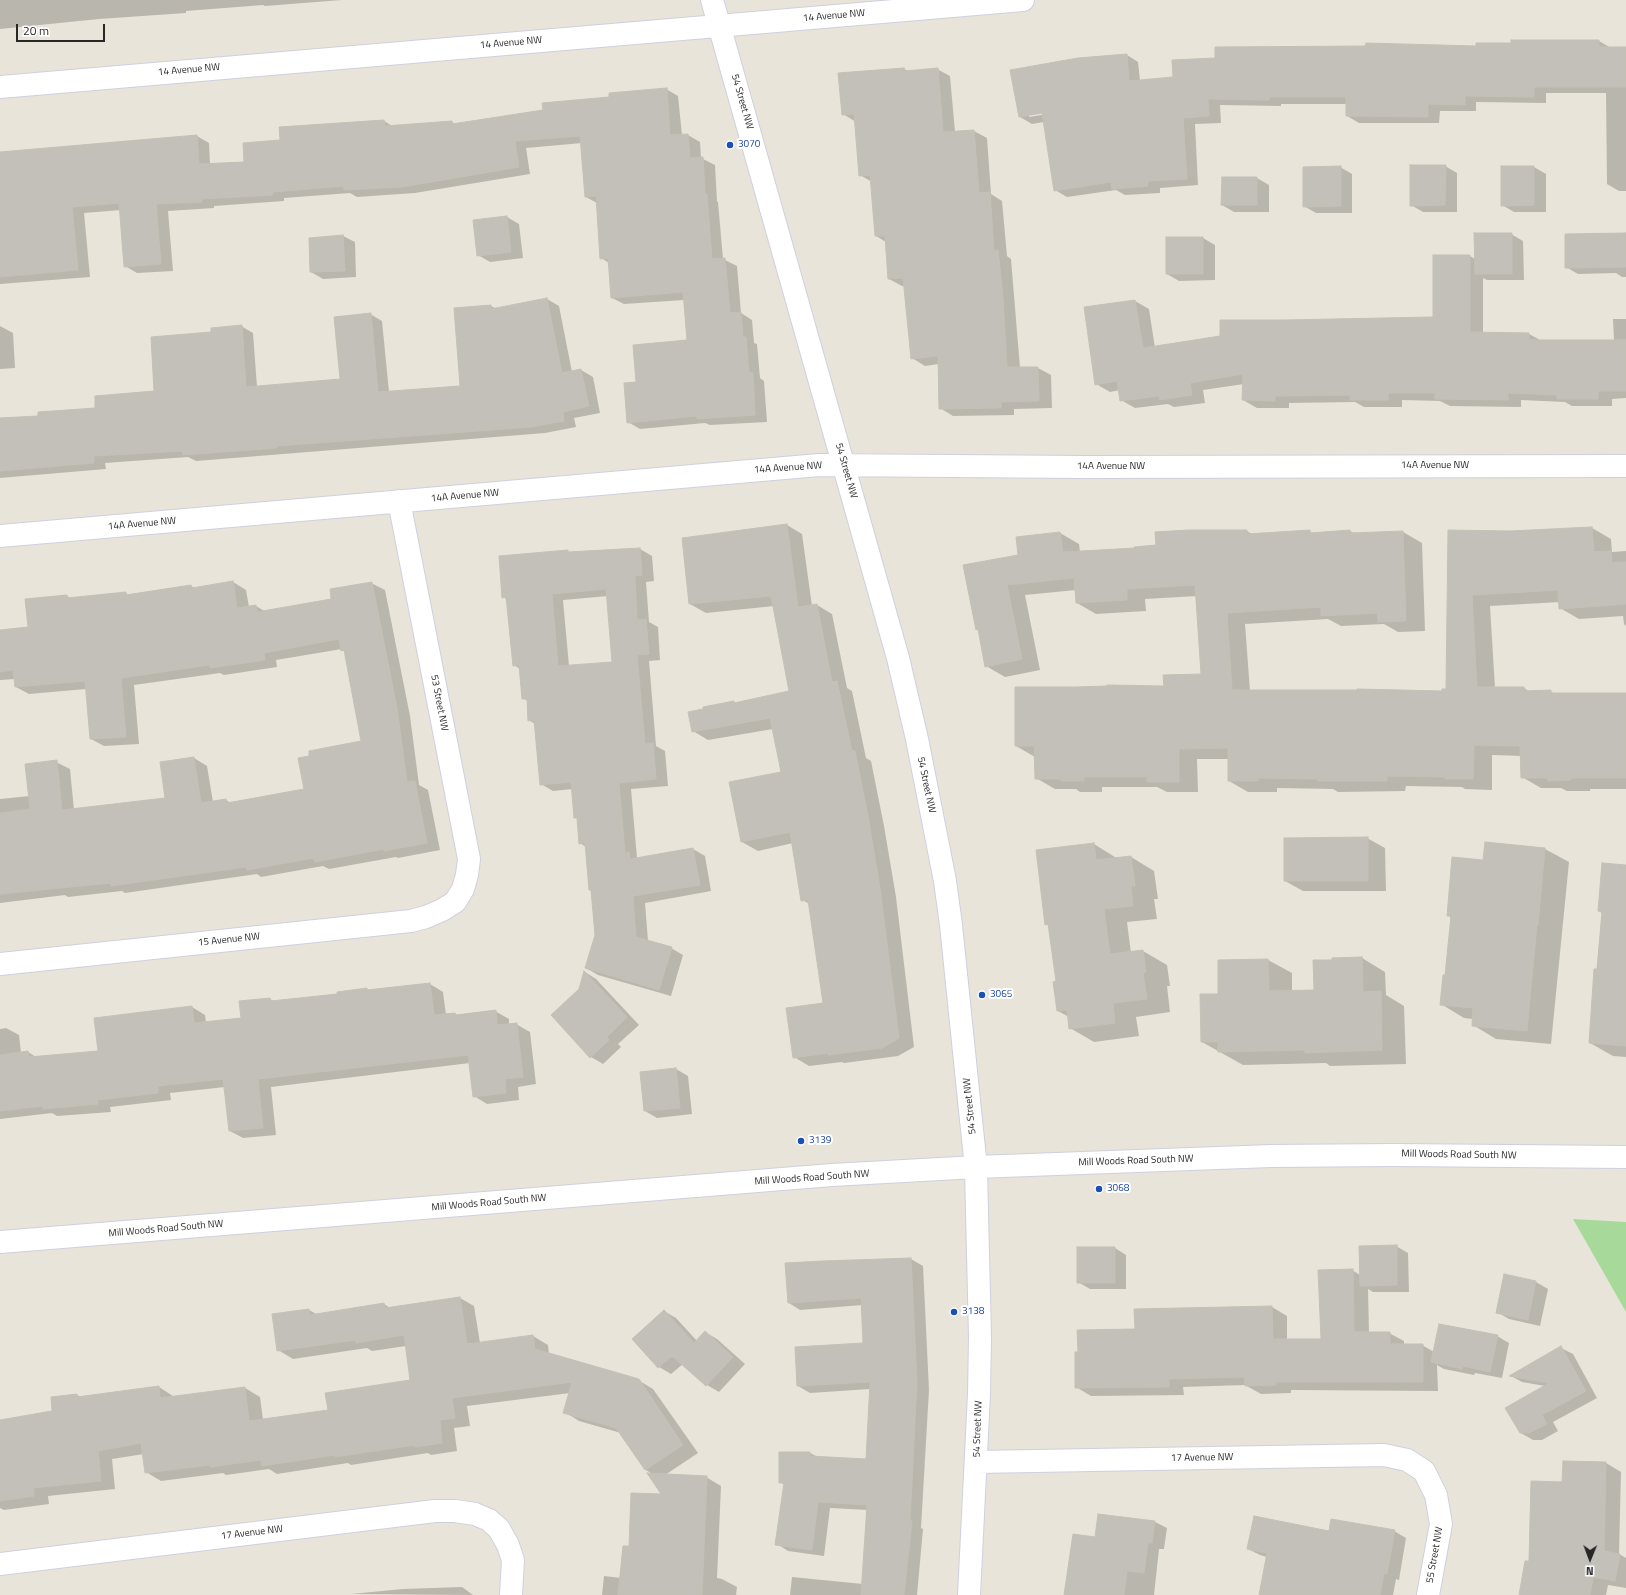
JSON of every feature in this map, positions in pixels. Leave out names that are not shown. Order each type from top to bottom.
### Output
[{"type":"street","name":"54 Street NW","points":[[712,0],[845,465],[898,658],[935,826],[951,926],[976,1167],[980,1337],[976,1462],[969,1595]]},
{"type":"street","name":"14 Avenue NW","points":[[0,87],[1023,0]]},
{"type":"street","name":"14A Avenue NW","points":[[0,536],[819,465],[1075,467],[1626,466]]},
{"type":"street","name":"53 Street NW","points":[[400,501],[469,859],[463,889],[455,902]]},
{"type":"street","name":"15 Avenue NW","points":[[0,964],[411,920],[432,915],[455,902]]},
{"type":"street","name":"Mill Woods Road South NW","points":[[0,1242],[832,1175],[976,1167],[1271,1156],[1393,1155],[1626,1157]]},
{"type":"street","name":"17 Avenue NW","points":[[976,1462],[1384,1455],[1407,1460],[1424,1471]]},
{"type":"street","name":"55 Street NW","points":[[1424,1471],[1436,1495],[1441,1524],[1428,1595]]},
{"type":"street","name":"17 Avenue NW","points":[[0,1564],[435,1511],[455,1511],[475,1514],[489,1520],[499,1529],[508,1544],[513,1560],[511,1595]]},
{"type":"green space","points":[[1573,1219],[1626,1222],[1626,1312]]},
{"type":"building","points":[[1511,40],[1599,40],[1599,47],[1626,47],[1626,87],[1534,87],[1534,97],[1465,96],[1465,105],[1428,104],[1428,117],[1346,116],[1346,97],[1269,97],[1269,100],[1208,99],[1209,116],[1183,118],[1187,179],[1148,181],[1148,186],[1112,189],[1111,182],[1054,191],[1042,113],[1019,117],[1010,70],[1078,58],[1127,54],[1129,81],[1173,77],[1172,60],[1215,58],[1215,47],[1365,46],[1366,43],[1476,46],[1476,43],[1511,43]]},
{"type":"building","points":[[904,68],[905,71],[938,68],[943,132],[974,130],[979,193],[990,192],[994,251],[998,250],[1003,298],[1007,367],[1038,367],[1039,401],[1001,402],[1001,408],[939,409],[938,356],[911,359],[903,278],[888,279],[885,236],[875,236],[870,175],[859,176],[854,114],[842,115],[838,73]]},
{"type":"building","points":[[667,88],[670,135],[688,134],[690,158],[703,157],[705,194],[707,194],[712,259],[725,258],[730,313],[741,312],[743,337],[746,337],[749,373],[753,373],[755,415],[697,419],[697,416],[627,423],[624,383],[636,382],[633,345],[687,340],[683,292],[611,298],[608,258],[600,259],[596,196],[585,197],[580,136],[515,141],[519,167],[402,187],[344,190],[344,186],[273,192],[273,195],[202,199],[202,202],[156,204],[161,264],[124,267],[119,203],[72,207],[78,270],[0,277],[0,152],[197,135],[199,164],[244,162],[243,143],[280,140],[279,127],[384,120],[385,126],[452,121],[452,124],[543,110],[542,103],[609,97],[609,93]]},
{"type":"building","points":[[1410,165],[1446,165],[1445,205],[1410,206]]},
{"type":"building","points":[[1341,166],[1341,206],[1303,207],[1303,167]]},
{"type":"building","points":[[1501,166],[1534,166],[1534,205],[1501,206]]},
{"type":"building","points":[[1222,177],[1257,177],[1257,205],[1221,205]]},
{"type":"building","points":[[507,216],[511,252],[477,256],[473,220]]},
{"type":"building","points":[[1474,233],[1512,233],[1512,274],[1475,274]]},
{"type":"building","points":[[1626,233],[1626,267],[1565,268],[1565,234]]},
{"type":"building","points":[[343,235],[345,271],[310,272],[309,238]]},
{"type":"building","points":[[1166,237],[1203,237],[1203,274],[1166,274]]},
{"type":"building","points":[[1433,255],[1470,255],[1470,332],[1529,333],[1529,340],[1626,340],[1626,391],[1598,391],[1598,399],[1557,399],[1557,395],[1508,393],[1508,400],[1435,399],[1435,393],[1388,393],[1388,400],[1350,400],[1350,395],[1275,396],[1275,401],[1242,400],[1243,374],[1190,383],[1192,395],[1160,400],[1159,396],[1120,401],[1117,381],[1095,385],[1084,307],[1135,300],[1143,348],[1220,336],[1220,320],[1433,317]]},
{"type":"building","points":[[547,298],[562,373],[581,369],[589,406],[563,412],[564,421],[532,427],[277,446],[277,448],[183,455],[182,451],[94,456],[94,463],[0,471],[0,418],[38,416],[38,412],[95,408],[95,396],[154,391],[151,337],[211,332],[211,328],[242,325],[246,387],[340,379],[334,317],[371,313],[378,392],[460,386],[454,308],[491,305],[491,309]]},
{"type":"building","points":[[787,524],[798,607],[817,604],[832,682],[837,681],[852,751],[855,751],[880,888],[899,1038],[882,1048],[793,1058],[786,1008],[823,1003],[808,900],[801,901],[790,832],[741,842],[729,782],[781,772],[770,718],[692,732],[688,712],[703,709],[703,707],[734,701],[734,703],[789,691],[771,596],[689,604],[682,538]]},
{"type":"building","points":[[1592,527],[1594,552],[1611,551],[1612,563],[1626,562],[1626,604],[1559,609],[1558,590],[1472,595],[1477,687],[1524,687],[1524,691],[1551,690],[1551,693],[1626,693],[1626,778],[1571,778],[1571,780],[1548,781],[1547,778],[1521,778],[1520,746],[1474,745],[1473,779],[1387,776],[1387,781],[1318,781],[1318,779],[1258,778],[1258,781],[1228,781],[1228,748],[1179,749],[1179,782],[1147,782],[1147,777],[1084,777],[1084,781],[1035,779],[1034,746],[1015,746],[1015,687],[1075,687],[1107,685],[1164,686],[1163,675],[1201,674],[1195,585],[1127,589],[1127,600],[1076,603],[1074,578],[1007,585],[1022,659],[985,667],[963,565],[1018,555],[1016,537],[1060,532],[1063,552],[1135,548],[1134,547],[1156,545],[1155,532],[1188,530],[1247,530],[1247,534],[1310,530],[1310,533],[1350,530],[1350,533],[1403,531],[1406,621],[1378,622],[1377,613],[1321,616],[1321,607],[1227,613],[1232,690],[1357,689],[1442,691],[1442,689],[1446,689],[1448,530],[1510,531]]},
{"type":"building","points":[[640,548],[642,575],[635,576],[637,620],[646,619],[649,654],[637,655],[645,744],[653,743],[656,779],[619,783],[625,853],[629,852],[630,859],[693,848],[700,885],[633,896],[636,937],[672,947],[659,990],[585,968],[595,935],[585,843],[579,844],[577,818],[574,818],[571,782],[540,785],[534,720],[528,721],[527,699],[522,699],[519,665],[513,666],[506,597],[502,598],[499,556],[568,550],[568,552]],"holes":[[[606,589],[612,662],[558,666],[552,594]]]},
{"type":"building","points":[[233,581],[237,608],[256,605],[257,612],[331,599],[330,589],[372,582],[397,708],[407,782],[415,781],[427,843],[384,851],[384,849],[315,862],[314,858],[247,870],[246,867],[111,886],[111,883],[0,894],[0,813],[30,809],[25,764],[57,760],[62,810],[165,798],[160,762],[194,757],[201,803],[226,799],[227,803],[304,789],[298,758],[309,756],[309,751],[361,741],[344,650],[341,651],[339,639],[264,653],[265,660],[210,668],[209,665],[121,678],[126,737],[90,739],[85,681],[15,687],[13,670],[0,672],[0,630],[28,627],[25,599],[67,595],[67,598],[126,592],[126,595],[191,585],[192,588]]},
{"type":"building","points":[[1368,837],[1368,881],[1284,881],[1284,838]]},
{"type":"building","points":[[1485,842],[1545,848],[1527,1031],[1472,1026],[1473,1008],[1440,1005],[1443,975],[1445,975],[1451,916],[1447,916],[1452,857],[1483,860]]},
{"type":"building","points":[[1094,843],[1096,860],[1131,856],[1135,886],[1131,886],[1133,906],[1104,909],[1110,954],[1143,950],[1146,972],[1143,973],[1147,999],[1113,1003],[1115,1023],[1069,1029],[1067,1010],[1057,1011],[1053,982],[1056,981],[1048,924],[1045,925],[1036,850]]},
{"type":"building","points":[[1602,863],[1626,865],[1626,1046],[1589,1043],[1594,969],[1597,969],[1602,912],[1598,911]]},
{"type":"building","points":[[1362,957],[1363,992],[1381,991],[1382,1050],[1305,1053],[1305,1050],[1218,1052],[1218,1042],[1201,1042],[1200,994],[1218,994],[1218,960],[1268,959],[1269,991],[1314,990],[1313,960]]},
{"type":"building","points":[[584,971],[627,1017],[607,1037],[609,1040],[590,1058],[551,1015],[579,989]]},
{"type":"building","points":[[430,983],[434,1015],[455,1013],[456,1015],[496,1010],[497,1025],[517,1023],[523,1077],[505,1079],[506,1093],[473,1097],[468,1055],[258,1079],[263,1128],[229,1131],[223,1079],[158,1086],[158,1093],[97,1100],[98,1104],[43,1109],[43,1106],[0,1111],[0,1055],[28,1051],[29,1057],[98,1051],[94,1018],[192,1006],[194,1023],[241,1018],[239,1001],[270,998],[271,1001],[337,994],[337,992],[367,988],[367,990]]},
{"type":"building","points":[[676,1068],[680,1108],[644,1111],[640,1072]]},
{"type":"building","points":[[1397,1245],[1397,1285],[1360,1286],[1359,1246]]},
{"type":"building","points":[[1077,1247],[1115,1247],[1115,1283],[1077,1283]]},
{"type":"building","points":[[911,1258],[917,1382],[910,1521],[912,1521],[904,1595],[861,1595],[867,1505],[818,1502],[812,1550],[775,1545],[784,1483],[779,1483],[779,1452],[810,1452],[810,1456],[866,1459],[870,1382],[797,1386],[795,1347],[863,1343],[861,1298],[788,1303],[785,1263]]},
{"type":"building","points":[[1353,1269],[1354,1332],[1390,1332],[1390,1344],[1423,1344],[1423,1382],[1276,1382],[1276,1385],[1245,1386],[1244,1377],[1169,1379],[1169,1387],[1075,1388],[1075,1352],[1078,1352],[1077,1330],[1135,1329],[1134,1309],[1272,1306],[1273,1339],[1321,1339],[1318,1270]]},
{"type":"building","points":[[1504,1274],[1536,1281],[1528,1320],[1496,1313]]},
{"type":"building","points":[[460,1297],[467,1344],[533,1335],[535,1349],[639,1379],[683,1445],[645,1470],[616,1428],[563,1413],[572,1382],[452,1398],[455,1418],[440,1420],[442,1443],[415,1447],[415,1445],[335,1457],[335,1455],[262,1466],[261,1460],[210,1467],[210,1465],[145,1473],[141,1443],[98,1451],[101,1481],[33,1488],[34,1496],[0,1501],[0,1420],[52,1411],[51,1397],[77,1394],[77,1397],[159,1386],[160,1398],[245,1387],[249,1421],[328,1410],[325,1393],[410,1380],[404,1335],[356,1343],[356,1340],[277,1351],[272,1314],[309,1309],[310,1315],[384,1303],[385,1308]]},
{"type":"building","points":[[664,1310],[694,1343],[705,1331],[733,1357],[706,1386],[672,1356],[658,1368],[632,1339]]},
{"type":"building","points":[[1439,1324],[1498,1335],[1490,1372],[1463,1366],[1462,1369],[1431,1362]]},
{"type":"building","points":[[1561,1346],[1586,1391],[1542,1415],[1547,1424],[1529,1433],[1520,1433],[1505,1408],[1549,1383],[1509,1376]]},
{"type":"building","points":[[1563,1461],[1606,1462],[1604,1551],[1620,1554],[1615,1581],[1593,1577],[1590,1595],[1519,1595],[1525,1561],[1529,1561],[1531,1481],[1562,1482]]},
{"type":"building","points":[[647,1473],[707,1476],[702,1595],[618,1595],[623,1546],[629,1546],[631,1493],[661,1494]]},
{"type":"building","points":[[1098,1514],[1155,1521],[1152,1543],[1148,1543],[1144,1573],[1127,1571],[1124,1595],[1064,1595],[1073,1534],[1095,1537]]},
{"type":"building","points":[[1254,1516],[1329,1531],[1331,1519],[1395,1530],[1387,1574],[1384,1573],[1380,1595],[1259,1595],[1267,1553],[1247,1549]]},
{"type":"place","name":"3070","points":[[730,145]]},
{"type":"place","name":"3065","points":[[982,995]]},
{"type":"place","name":"3139","points":[[801,1141]]},
{"type":"place","name":"3068","points":[[1099,1189]]},
{"type":"place","name":"3138","points":[[954,1312]]}]
